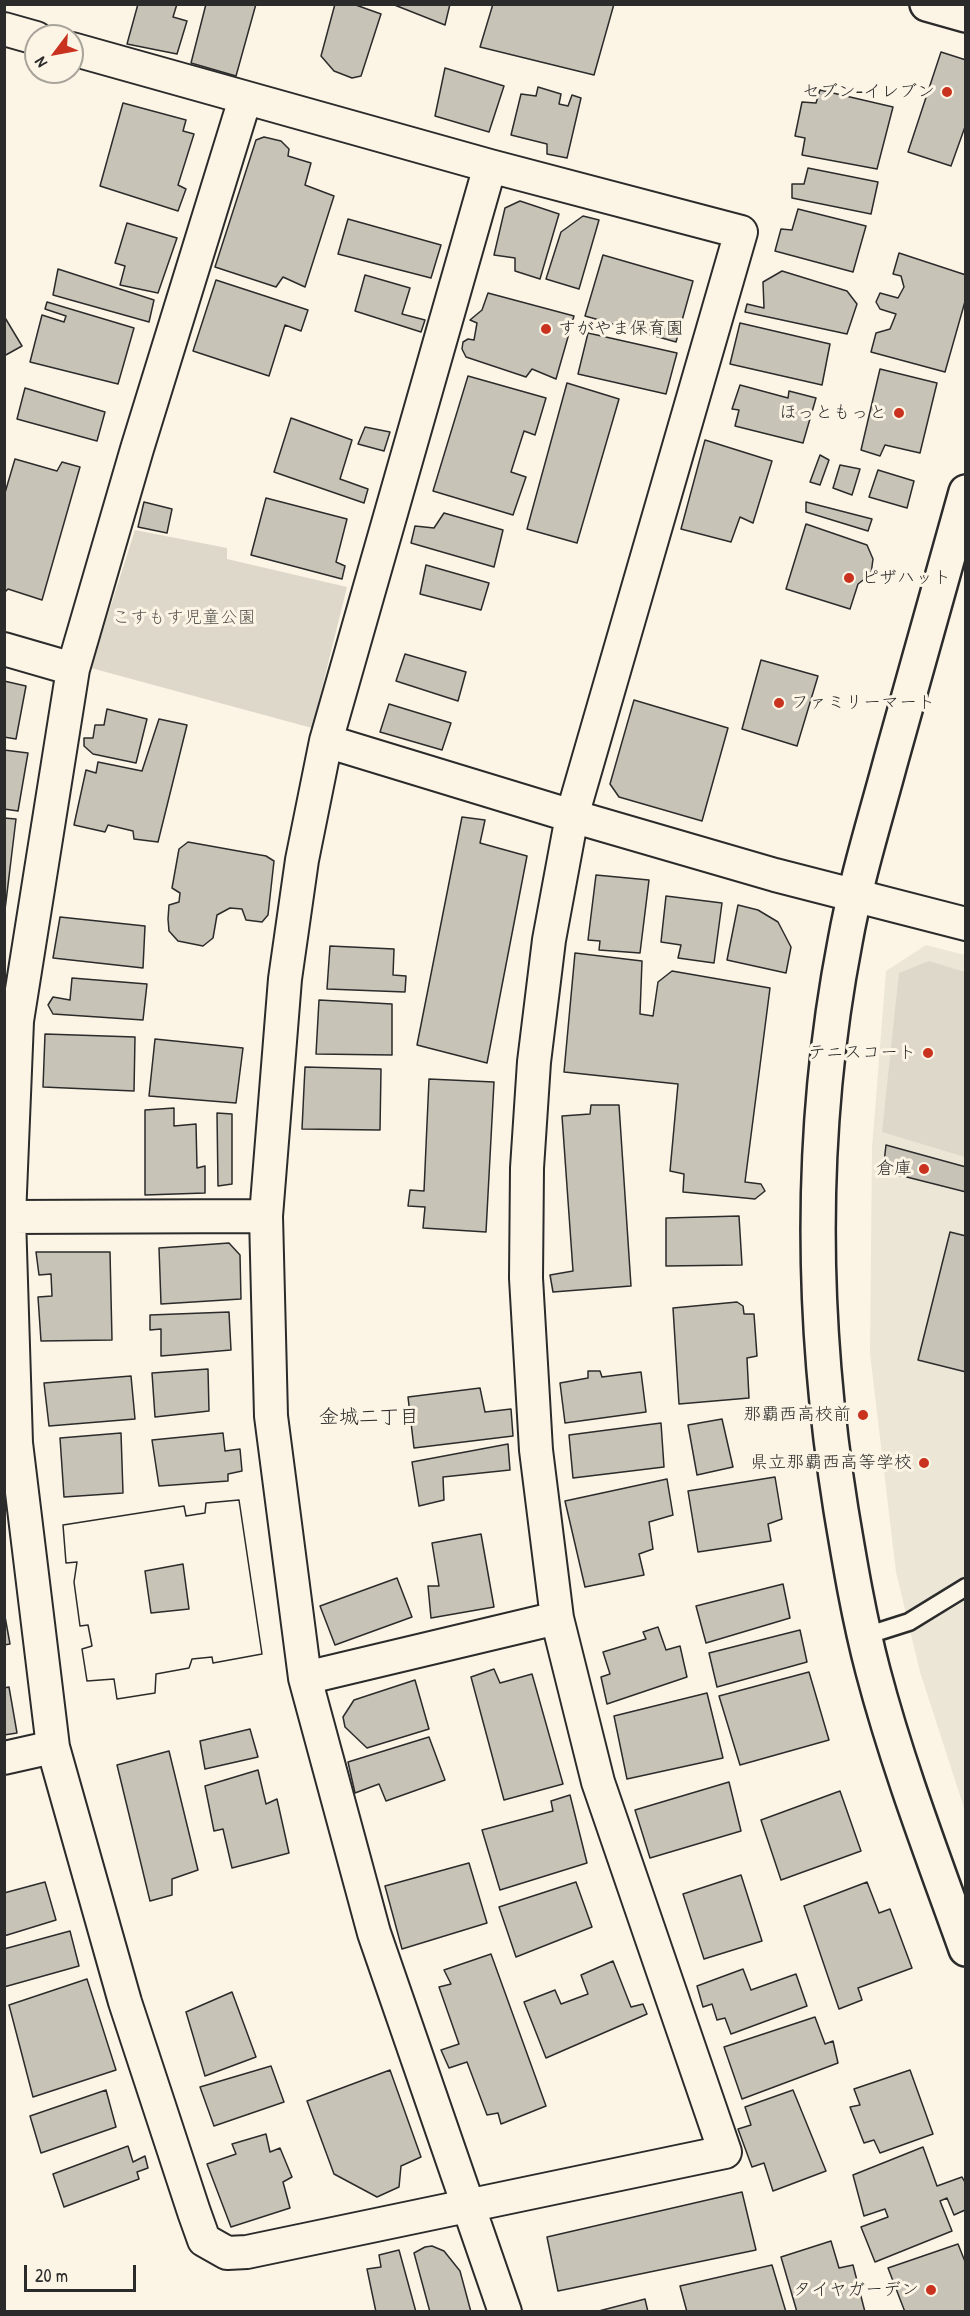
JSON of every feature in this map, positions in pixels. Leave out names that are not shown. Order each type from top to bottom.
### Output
[{"type":"street","points":[[927,4],[966,15]]},
{"type":"street","points":[[4,29],[24,35]]},
{"type":"street","points":[[84,52],[490,166],[741,232],[572,816],[549,940],[534,1062],[527,1168],[526,1278],[536,1450],[556,1618],[598,1782],[725,2152],[247,2252],[226,2253],[204,2240],[125,2002],[53,1747],[16,1443],[9,1217],[18,1021],[73,669],[137,449],[245,99]]},
{"type":"street","points":[[490,166],[326,741],[302,860],[285,979],[266,1216],[272,1416],[305,1678],[374,1934],[505,2312]]},
{"type":"street","points":[[966,492],[854,896],[844,944],[828,1057],[820,1151],[818,1249],[822,1354],[833,1458],[847,1548],[865,1636],[886,1718],[966,1949]]},
{"type":"street","points":[[4,649],[73,669]]},
{"type":"street","points":[[326,741],[572,816],[854,896],[966,924]]},
{"type":"street","points":[[9,1217],[266,1216]]},
{"type":"street","points":[[305,1678],[556,1618]]},
{"type":"street","points":[[4,1758],[53,1747]]},
{"type":"lane","points":[[865,1636],[909,1622],[966,1587]]},
{"type":"shaded area","name":"県立那覇西高等学校","points":[[926,945],[965,955],[965,1811],[920,1672],[896,1572],[870,1354],[872,1148],[886,971]]},
{"type":"green space","name":"こすもす児童公園","points":[[135,530],[227,548],[227,559],[347,587],[312,728],[91,668]]},
{"type":"green space","name":"テニスコート","points":[[929,961],[965,972],[965,1157],[882,1132],[899,973]]},
{"type":"building","points":[[138,4],[177,4],[173,17],[187,21],[177,54],[127,44]]},
{"type":"building","points":[[206,4],[256,4],[236,76],[191,63]]},
{"type":"building","points":[[335,4],[353,4],[381,14],[361,76],[352,78],[334,71],[321,56]]},
{"type":"building","points":[[392,4],[450,4],[445,25]]},
{"type":"building","points":[[493,4],[614,4],[594,75],[480,47]]},
{"type":"building","name":"セブン-イレブン","points":[[941,52],[966,60],[966,124],[951,166],[908,152]]},
{"type":"building","points":[[445,68],[504,86],[489,132],[435,116]]},
{"type":"building","points":[[538,87],[561,94],[559,104],[568,106],[572,95],[581,98],[567,158],[547,154],[547,144],[511,135],[521,94],[536,96]]},
{"type":"building","points":[[820,90],[893,107],[877,169],[802,155],[805,138],[795,136],[802,102],[816,103]]},
{"type":"building","points":[[123,103],[186,120],[183,131],[194,134],[178,185],[186,189],[178,211],[100,186]]},
{"type":"building","points":[[264,137],[281,141],[289,149],[288,156],[311,163],[305,185],[334,196],[305,287],[283,277],[276,287],[215,267],[256,140]]},
{"type":"building","points":[[808,168],[878,182],[871,214],[792,198],[792,184],[804,184]]},
{"type":"building","points":[[520,201],[559,214],[540,279],[515,271],[515,258],[494,255],[505,208]]},
{"type":"building","points":[[798,209],[866,226],[853,272],[775,251],[781,229],[792,230]]},
{"type":"building","points":[[583,216],[599,220],[579,289],[546,279],[561,232]]},
{"type":"building","points":[[348,219],[441,245],[431,278],[338,254]]},
{"type":"building","points":[[127,223],[177,238],[158,293],[120,285],[125,266],[115,263]]},
{"type":"building","points":[[899,253],[966,275],[966,298],[945,372],[871,352],[876,333],[890,329],[896,314],[880,309],[876,302],[880,293],[898,298],[904,287],[901,276],[893,274]]},
{"type":"building","points":[[603,255],[693,281],[676,342],[585,316]]},
{"type":"building","points":[[58,269],[154,300],[149,322],[53,295]]},
{"type":"building","points":[[782,271],[847,291],[857,304],[847,334],[745,312],[747,304],[764,308],[763,282]]},
{"type":"building","points":[[365,275],[410,288],[402,314],[425,320],[421,332],[355,311]]},
{"type":"building","points":[[216,280],[308,310],[301,331],[285,325],[269,376],[193,351]]},
{"type":"building","points":[[488,293],[574,316],[556,379],[532,369],[526,377],[466,357],[462,349],[463,342],[468,339],[474,340],[477,323],[470,320],[482,310]]},
{"type":"building","points":[[47,302],[134,328],[118,384],[30,362],[42,315],[64,322],[66,316],[45,309]]},
{"type":"building","points":[[4,316],[22,346],[4,356]]},
{"type":"building","points":[[740,323],[830,344],[822,385],[730,364]]},
{"type":"building","points":[[588,333],[677,353],[666,394],[578,374]]},
{"type":"building","points":[[880,369],[937,383],[920,453],[885,445],[880,456],[861,450]]},
{"type":"building","points":[[468,376],[546,398],[535,435],[524,431],[511,472],[526,477],[513,515],[433,491]]},
{"type":"building","points":[[567,383],[619,399],[577,543],[527,529]]},
{"type":"building","points":[[740,385],[788,398],[789,391],[816,398],[803,443],[735,426],[739,410],[732,409]]},
{"type":"building","points":[[25,388],[105,412],[97,441],[17,419]]},
{"type":"building","points":[[291,418],[352,440],[340,479],[368,489],[364,503],[274,472]]},
{"type":"building","points":[[365,427],[390,432],[384,451],[358,444]]},
{"type":"building","points":[[705,440],[772,461],[753,523],[740,517],[731,542],[681,529]]},
{"type":"building","points":[[820,455],[829,460],[820,485],[810,482]]},
{"type":"building","points":[[15,459],[57,471],[62,462],[80,467],[42,600],[8,589],[4,593],[4,496]]},
{"type":"building","points":[[840,465],[860,469],[852,495],[833,488]]},
{"type":"building","points":[[878,470],[914,481],[907,508],[869,497]]},
{"type":"building","points":[[266,498],[347,519],[336,562],[345,566],[342,579],[251,555]]},
{"type":"building","points":[[144,502],[172,509],[167,533],[138,527]]},
{"type":"building","points":[[806,502],[872,519],[868,531],[806,512]]},
{"type":"building","points":[[444,513],[503,530],[494,567],[411,543],[415,526],[434,528]]},
{"type":"building","points":[[806,524],[867,545],[873,559],[871,574],[858,584],[850,609],[786,589]]},
{"type":"building","points":[[426,565],[489,583],[481,610],[420,594]]},
{"type":"building","points":[[405,654],[466,672],[458,701],[396,681]]},
{"type":"building","name":"ファミリーマート","points":[[761,660],[818,676],[797,746],[742,729]]},
{"type":"building","points":[[4,681],[26,686],[16,739],[4,737]]},
{"type":"building","points":[[634,700],[728,728],[702,821],[619,797],[610,784]]},
{"type":"building","points":[[389,704],[451,723],[442,750],[380,732]]},
{"type":"building","points":[[107,709],[147,719],[136,763],[93,754],[84,746],[84,738],[93,738],[95,725],[104,725]]},
{"type":"building","points":[[159,719],[187,725],[158,842],[134,839],[133,831],[108,825],[105,832],[74,825],[86,770],[96,773],[98,762],[142,771]]},
{"type":"building","points":[[4,750],[28,753],[18,811],[4,809]]},
{"type":"building","points":[[462,817],[485,820],[480,843],[527,856],[487,1063],[417,1045]]},
{"type":"building","points":[[4,818],[16,819],[4,918]]},
{"type":"building","points":[[188,842],[266,856],[274,861],[268,915],[262,922],[246,920],[242,909],[230,908],[217,915],[213,938],[203,946],[178,941],[169,931],[169,905],[179,902],[180,893],[172,888],[179,849]]},
{"type":"building","points":[[596,875],[649,880],[640,953],[599,950],[600,941],[588,940]]},
{"type":"building","points":[[666,896],[722,903],[714,963],[678,958],[681,945],[661,942]]},
{"type":"building","points":[[738,905],[758,910],[778,922],[791,947],[786,973],[727,960]]},
{"type":"building","points":[[60,917],[145,926],[143,968],[53,958]]},
{"type":"building","points":[[330,946],[394,949],[393,975],[406,976],[405,992],[327,989]]},
{"type":"building","points":[[575,953],[642,961],[640,1014],[653,1016],[658,982],[672,971],[770,988],[745,1182],[761,1184],[765,1191],[755,1199],[683,1192],[684,1174],[670,1171],[678,1084],[564,1072]]},
{"type":"building","points":[[72,978],[147,984],[143,1020],[53,1014],[48,1005],[53,997],[70,1000]]},
{"type":"building","points":[[319,1000],[392,1004],[392,1055],[316,1054]]},
{"type":"building","points":[[45,1034],[135,1037],[134,1091],[43,1087]]},
{"type":"building","points":[[155,1039],[243,1048],[236,1103],[149,1096]]},
{"type":"building","points":[[305,1067],[381,1069],[380,1130],[302,1129]]},
{"type":"building","points":[[429,1079],[494,1082],[486,1232],[423,1228],[425,1207],[408,1206],[410,1190],[424,1191]]},
{"type":"building","points":[[591,1105],[619,1105],[631,1286],[553,1292],[550,1275],[573,1271],[562,1116],[590,1114]]},
{"type":"building","points":[[174,1108],[174,1126],[196,1124],[197,1168],[205,1166],[205,1193],[145,1195],[145,1110]]},
{"type":"building","points":[[217,1113],[232,1114],[232,1184],[218,1186]]},
{"type":"building","name":"倉庫","points":[[886,1145],[966,1167],[966,1192],[883,1171]]},
{"type":"building","points":[[739,1216],[742,1265],[666,1266],[666,1218]]},
{"type":"building","points":[[950,1232],[966,1236],[966,1372],[918,1360]]},
{"type":"building","points":[[229,1243],[240,1255],[241,1299],[161,1304],[159,1248]]},
{"type":"building","points":[[36,1252],[110,1252],[112,1340],[41,1341],[38,1297],[52,1296],[51,1274],[39,1275]]},
{"type":"building","points":[[737,1302],[743,1306],[744,1314],[754,1314],[757,1356],[747,1358],[749,1398],[679,1404],[673,1308]]},
{"type":"building","points":[[229,1312],[231,1350],[161,1356],[161,1329],[150,1330],[150,1315]]},
{"type":"building","points":[[208,1369],[209,1411],[155,1417],[152,1373]]},
{"type":"building","points":[[588,1371],[600,1371],[602,1377],[641,1372],[646,1412],[565,1423],[560,1383],[588,1378]]},
{"type":"building","points":[[131,1376],[135,1419],[49,1426],[44,1383]]},
{"type":"building","points":[[480,1388],[485,1412],[511,1409],[513,1436],[414,1448],[408,1397]]},
{"type":"building","points":[[722,1419],[733,1467],[697,1475],[688,1425]]},
{"type":"building","points":[[661,1423],[664,1467],[573,1478],[569,1435]]},
{"type":"building","points":[[121,1433],[123,1493],[64,1497],[60,1438]]},
{"type":"building","points":[[223,1433],[225,1451],[240,1449],[242,1471],[228,1474],[228,1481],[159,1486],[152,1440]]},
{"type":"building","points":[[508,1444],[510,1470],[443,1477],[444,1500],[419,1506],[412,1462]]},
{"type":"building","points":[[775,1477],[782,1519],[768,1524],[771,1541],[698,1552],[688,1491]]},
{"type":"building","points":[[667,1479],[673,1515],[649,1522],[653,1549],[639,1554],[644,1575],[585,1587],[565,1501]]},
{"type":"building","points":[[239,1500],[262,1654],[213,1663],[212,1657],[192,1659],[189,1668],[156,1674],[155,1693],[117,1699],[114,1679],[87,1681],[82,1649],[92,1646],[88,1625],[80,1626],[74,1582],[77,1562],[66,1563],[63,1525],[184,1506],[186,1516],[205,1513],[206,1503]],"holes":[[[183,1564],[189,1609],[151,1613],[145,1571]]]},
{"type":"building","points":[[239,1500],[262,1654],[213,1663],[212,1657],[192,1659],[189,1668],[156,1674],[155,1693],[117,1699],[114,1679],[87,1681],[82,1649],[92,1646],[88,1625],[80,1626],[74,1582],[77,1562],[66,1563],[63,1525],[184,1506],[186,1516],[205,1513],[206,1503]]},
{"type":"building","points":[[481,1534],[494,1607],[431,1618],[428,1586],[439,1586],[432,1543]]},
{"type":"building","points":[[397,1578],[412,1617],[335,1645],[320,1606]]},
{"type":"building","points":[[783,1584],[790,1618],[706,1643],[696,1606]]},
{"type":"building","points":[[4,1611],[10,1644],[4,1645]]},
{"type":"building","points":[[658,1627],[666,1650],[680,1646],[687,1677],[607,1704],[601,1677],[610,1674],[603,1652],[646,1639],[643,1632]]},
{"type":"building","points":[[800,1630],[807,1662],[717,1687],[709,1653]]},
{"type":"building","points":[[494,1669],[500,1683],[532,1674],[563,1784],[504,1800],[471,1677]]},
{"type":"building","points":[[809,1672],[829,1740],[740,1765],[719,1696]]},
{"type":"building","points":[[415,1680],[429,1729],[367,1748],[345,1727],[343,1717],[354,1700]]},
{"type":"building","points":[[9,1687],[17,1733],[4,1735],[4,1688]]},
{"type":"building","points":[[707,1693],[723,1758],[627,1779],[614,1716]]},
{"type":"building","points":[[250,1729],[258,1757],[205,1769],[200,1741]]},
{"type":"building","points":[[429,1737],[445,1780],[386,1801],[379,1784],[355,1793],[348,1762]]},
{"type":"building","points":[[169,1751],[198,1870],[172,1879],[172,1895],[150,1901],[117,1765]]},
{"type":"building","points":[[258,1770],[266,1804],[277,1799],[289,1853],[232,1868],[223,1829],[214,1831],[205,1786]]},
{"type":"building","points":[[729,1782],[741,1831],[650,1858],[635,1810]]},
{"type":"building","points":[[840,1791],[861,1851],[781,1880],[761,1820]]},
{"type":"building","points":[[570,1795],[587,1863],[500,1890],[482,1830],[553,1811],[551,1801]]},
{"type":"building","points":[[469,1863],[487,1923],[402,1949],[385,1886]]},
{"type":"building","points":[[741,1875],[762,1941],[704,1959],[683,1894]]},
{"type":"building","points":[[45,1882],[56,1920],[4,1936],[4,1893]]},
{"type":"building","points":[[576,1882],[592,1927],[516,1957],[499,1907]]},
{"type":"building","points":[[867,1882],[879,1913],[890,1909],[912,1968],[858,1988],[862,2000],[839,2009],[804,1906]]},
{"type":"building","points":[[70,1931],[79,1966],[4,1987],[4,1949]]},
{"type":"building","points":[[491,1954],[546,2106],[501,2124],[498,2113],[487,2115],[467,2062],[449,2068],[441,2050],[459,2044],[439,1987],[451,1984],[444,1970]]},
{"type":"building","points":[[613,1961],[631,2007],[643,2004],[647,2014],[546,2058],[524,2002],[555,1990],[561,2004],[588,1994],[581,1975]]},
{"type":"building","points":[[743,1969],[751,1990],[796,1974],[807,2006],[731,2034],[725,2018],[717,2020],[712,2004],[703,2007],[697,1986]]},
{"type":"building","points":[[87,1979],[116,2070],[33,2097],[9,2005]]},
{"type":"building","points":[[232,1992],[256,2057],[205,2076],[186,2012]]},
{"type":"building","points":[[815,2017],[825,2044],[833,2041],[838,2063],[742,2099],[724,2047]]},
{"type":"building","points":[[271,2066],[284,2102],[214,2126],[200,2087]]},
{"type":"building","points":[[390,2070],[421,2157],[401,2166],[399,2187],[377,2197],[334,2174],[307,2101]]},
{"type":"building","points":[[910,2070],[933,2134],[880,2153],[874,2140],[864,2143],[850,2107],[860,2105],[854,2089]]},
{"type":"building","points":[[106,2090],[116,2127],[41,2153],[30,2116]]},
{"type":"building","points":[[793,2090],[826,2171],[773,2191],[764,2163],[752,2167],[738,2129],[751,2125],[745,2107]]},
{"type":"building","points":[[266,2134],[270,2152],[280,2148],[292,2177],[283,2182],[290,2208],[231,2227],[207,2164],[236,2154],[232,2144]]},
{"type":"building","points":[[128,2146],[133,2162],[145,2156],[148,2168],[137,2172],[139,2179],[64,2207],[53,2174]]},
{"type":"building","points":[[923,2147],[937,2186],[962,2177],[966,2184],[966,2212],[965,2210],[954,2215],[947,2198],[940,2201],[952,2231],[875,2262],[861,2227],[888,2217],[885,2209],[864,2216],[853,2175]]},
{"type":"building","points":[[742,2192],[756,2250],[558,2291],[547,2237]]},
{"type":"building","points":[[831,2241],[839,2268],[853,2265],[865,2312],[797,2312],[781,2257]]},
{"type":"building","name":"タイヤガーデン","points":[[958,2244],[966,2264],[966,2312],[905,2312],[888,2268]]},
{"type":"building","points":[[432,2246],[444,2251],[460,2271],[471,2312],[430,2312],[414,2253]]},
{"type":"building","points":[[399,2250],[416,2312],[376,2312],[367,2269],[381,2267],[379,2255]]},
{"type":"building","points":[[772,2265],[786,2312],[687,2312],[680,2286]]},
{"type":"building","points":[[645,2299],[648,2312],[595,2312]]},
{"type":"place","name":"セブン-イレブン","points":[[947,92]]},
{"type":"place","name":"すがやま保育園","points":[[546,329]]},
{"type":"place","name":"ほっともっと","points":[[899,413]]},
{"type":"place","name":"ピザハット","points":[[849,578]]},
{"type":"place","name":"ファミリーマート","points":[[779,703]]},
{"type":"place","name":"テニスコート","points":[[928,1053]]},
{"type":"place","name":"倉庫","points":[[924,1169]]},
{"type":"place","name":"那覇西高校前","points":[[863,1415]]},
{"type":"place","name":"県立那覇西高等学校","points":[[924,1463]]},
{"type":"place","name":"タイヤガーデン","points":[[931,2290]]},
{"type":"district","name":"金城二丁目","points":[[369,1418]]}]
